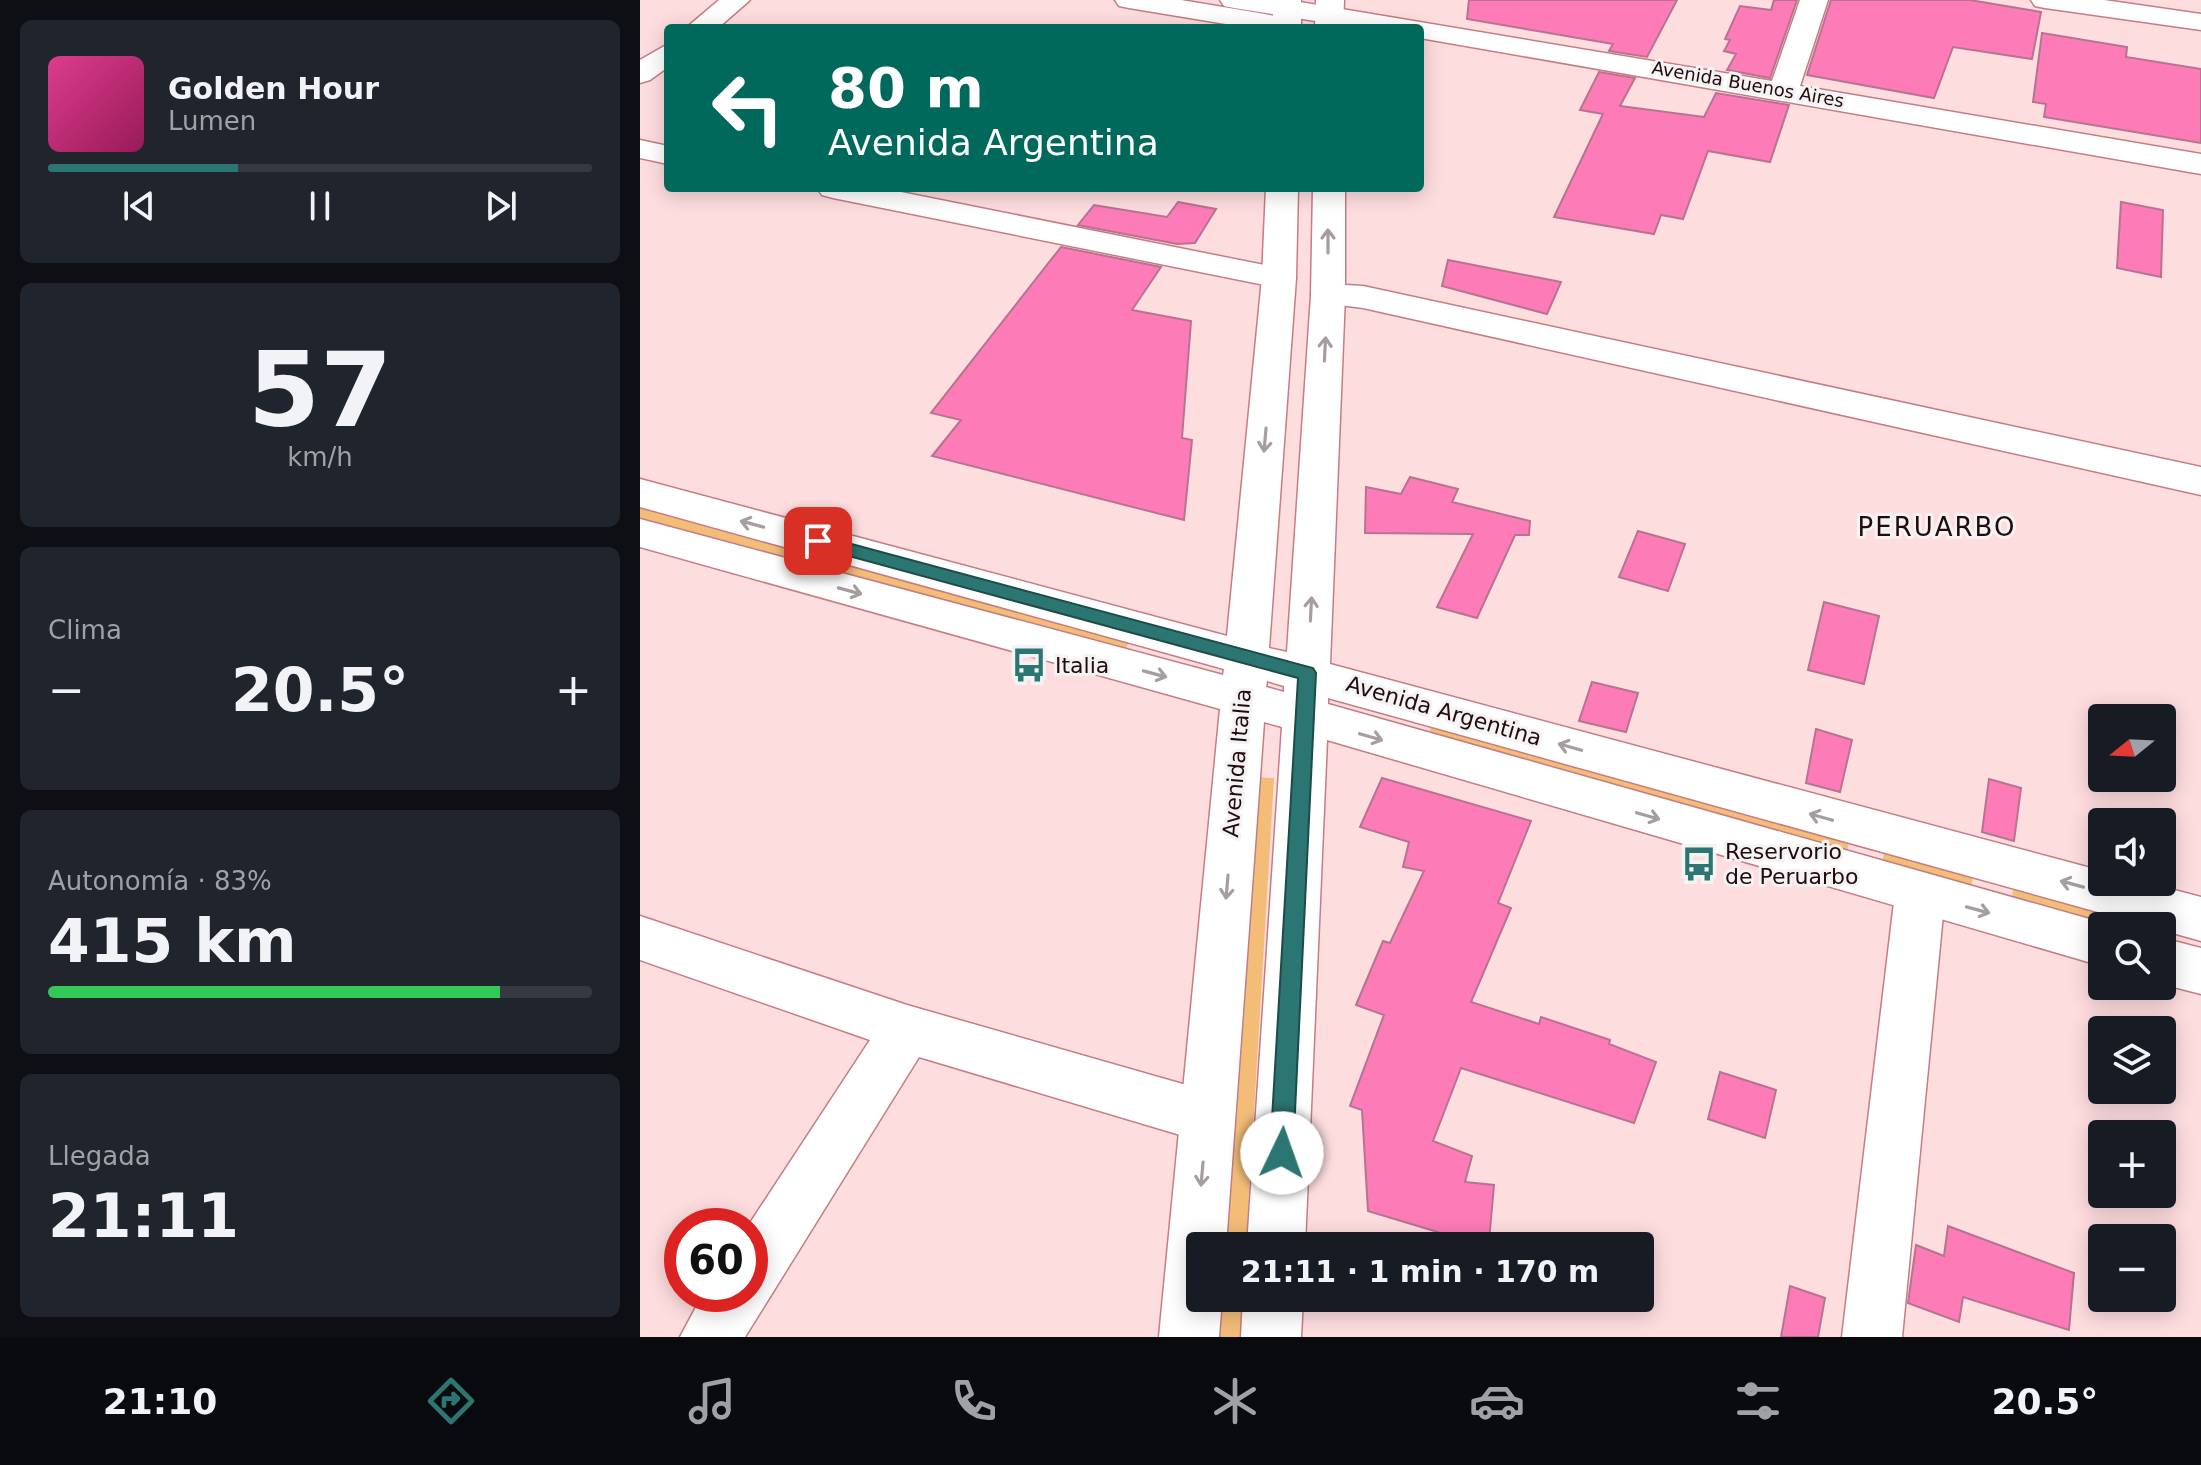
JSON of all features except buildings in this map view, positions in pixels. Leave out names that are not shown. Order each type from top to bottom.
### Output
[{"type":"main road","points":[[705,24],[736,0]]},
{"type":"main road","points":[[1129,0],[1289,18],[1329,15],[1387,24]]},
{"type":"main road","points":[[1234,0],[1289,18]]},
{"type":"main road","points":[[1784,90],[1814,0]]},
{"type":"main road","points":[[2045,0],[2201,22]]},
{"type":"main road","name":"Avenida Buenos Aires","points":[[1429,33],[1784,90],[2201,164]]},
{"type":"main road","points":[[640,74],[664,56]]},
{"type":"main road","name":"Avenida Buenos Aires","points":[[2076,142],[2104,158],[2123,176],[2201,190]]},
{"type":"main road","points":[[640,149],[664,154]]},
{"type":"main road","points":[[853,192],[1279,278]]},
{"type":"main road","name":"Avenida Italia","points":[[1189,1337],[1279,278],[1282,192]]},
{"type":"main road","points":[[1277,1232],[1328,295],[1329,192]]},
{"type":"main road","points":[[1328,295],[1363,297],[2201,481]]},
{"type":"main road","name":"Avenida Argentina","points":[[640,493],[1306,696],[1920,894],[2088,940]]},
{"type":"main road","name":"Avenida Argentina","points":[[640,533],[1244,677]]},
{"type":"main road","name":"Avenida Argentina","points":[[1306,696],[2201,919]]},
{"type":"main road","points":[[1872,1337],[1920,894]]},
{"type":"main road","points":[[640,938],[907,1029],[1207,1117]]},
{"type":"main road","points":[[2176,965],[2201,971]]},
{"type":"main road","points":[[768,1247],[907,1029]]},
{"type":"main road","points":[[710,1337],[726,1312]]},
{"type":"main road","points":[[1271,1337],[1272,1312]]},
{"type":"shaded area","points":[[640,507],[1131,639],[1122,655],[640,521]]},
{"type":"shaded area","points":[[1429,723],[1849,841],[1846,858],[1431,740]]},
{"type":"shaded area","points":[[1256,777],[1274,778],[1247,1232],[1224,1232]]},
{"type":"shaded area","points":[[1884,851],[1973,875],[1971,891],[1882,866]]},
{"type":"shaded area","points":[[2013,887],[2107,912],[2088,912],[2088,922],[2012,903]]},
{"type":"shaded area","points":[[1219,1312],[1242,1312],[1240,1337],[1217,1337]]},
{"type":"place","name":"Italia","points":[[1029,665]]},
{"type":"place","name":"Reservorio de Peruarbo","points":[[1699,864]]},
{"type":"district","name":"PERUARBO","points":[[1937,527]]},
{"type":"route","points":[[818,541],[1307,673],[1282,1153]]}]
